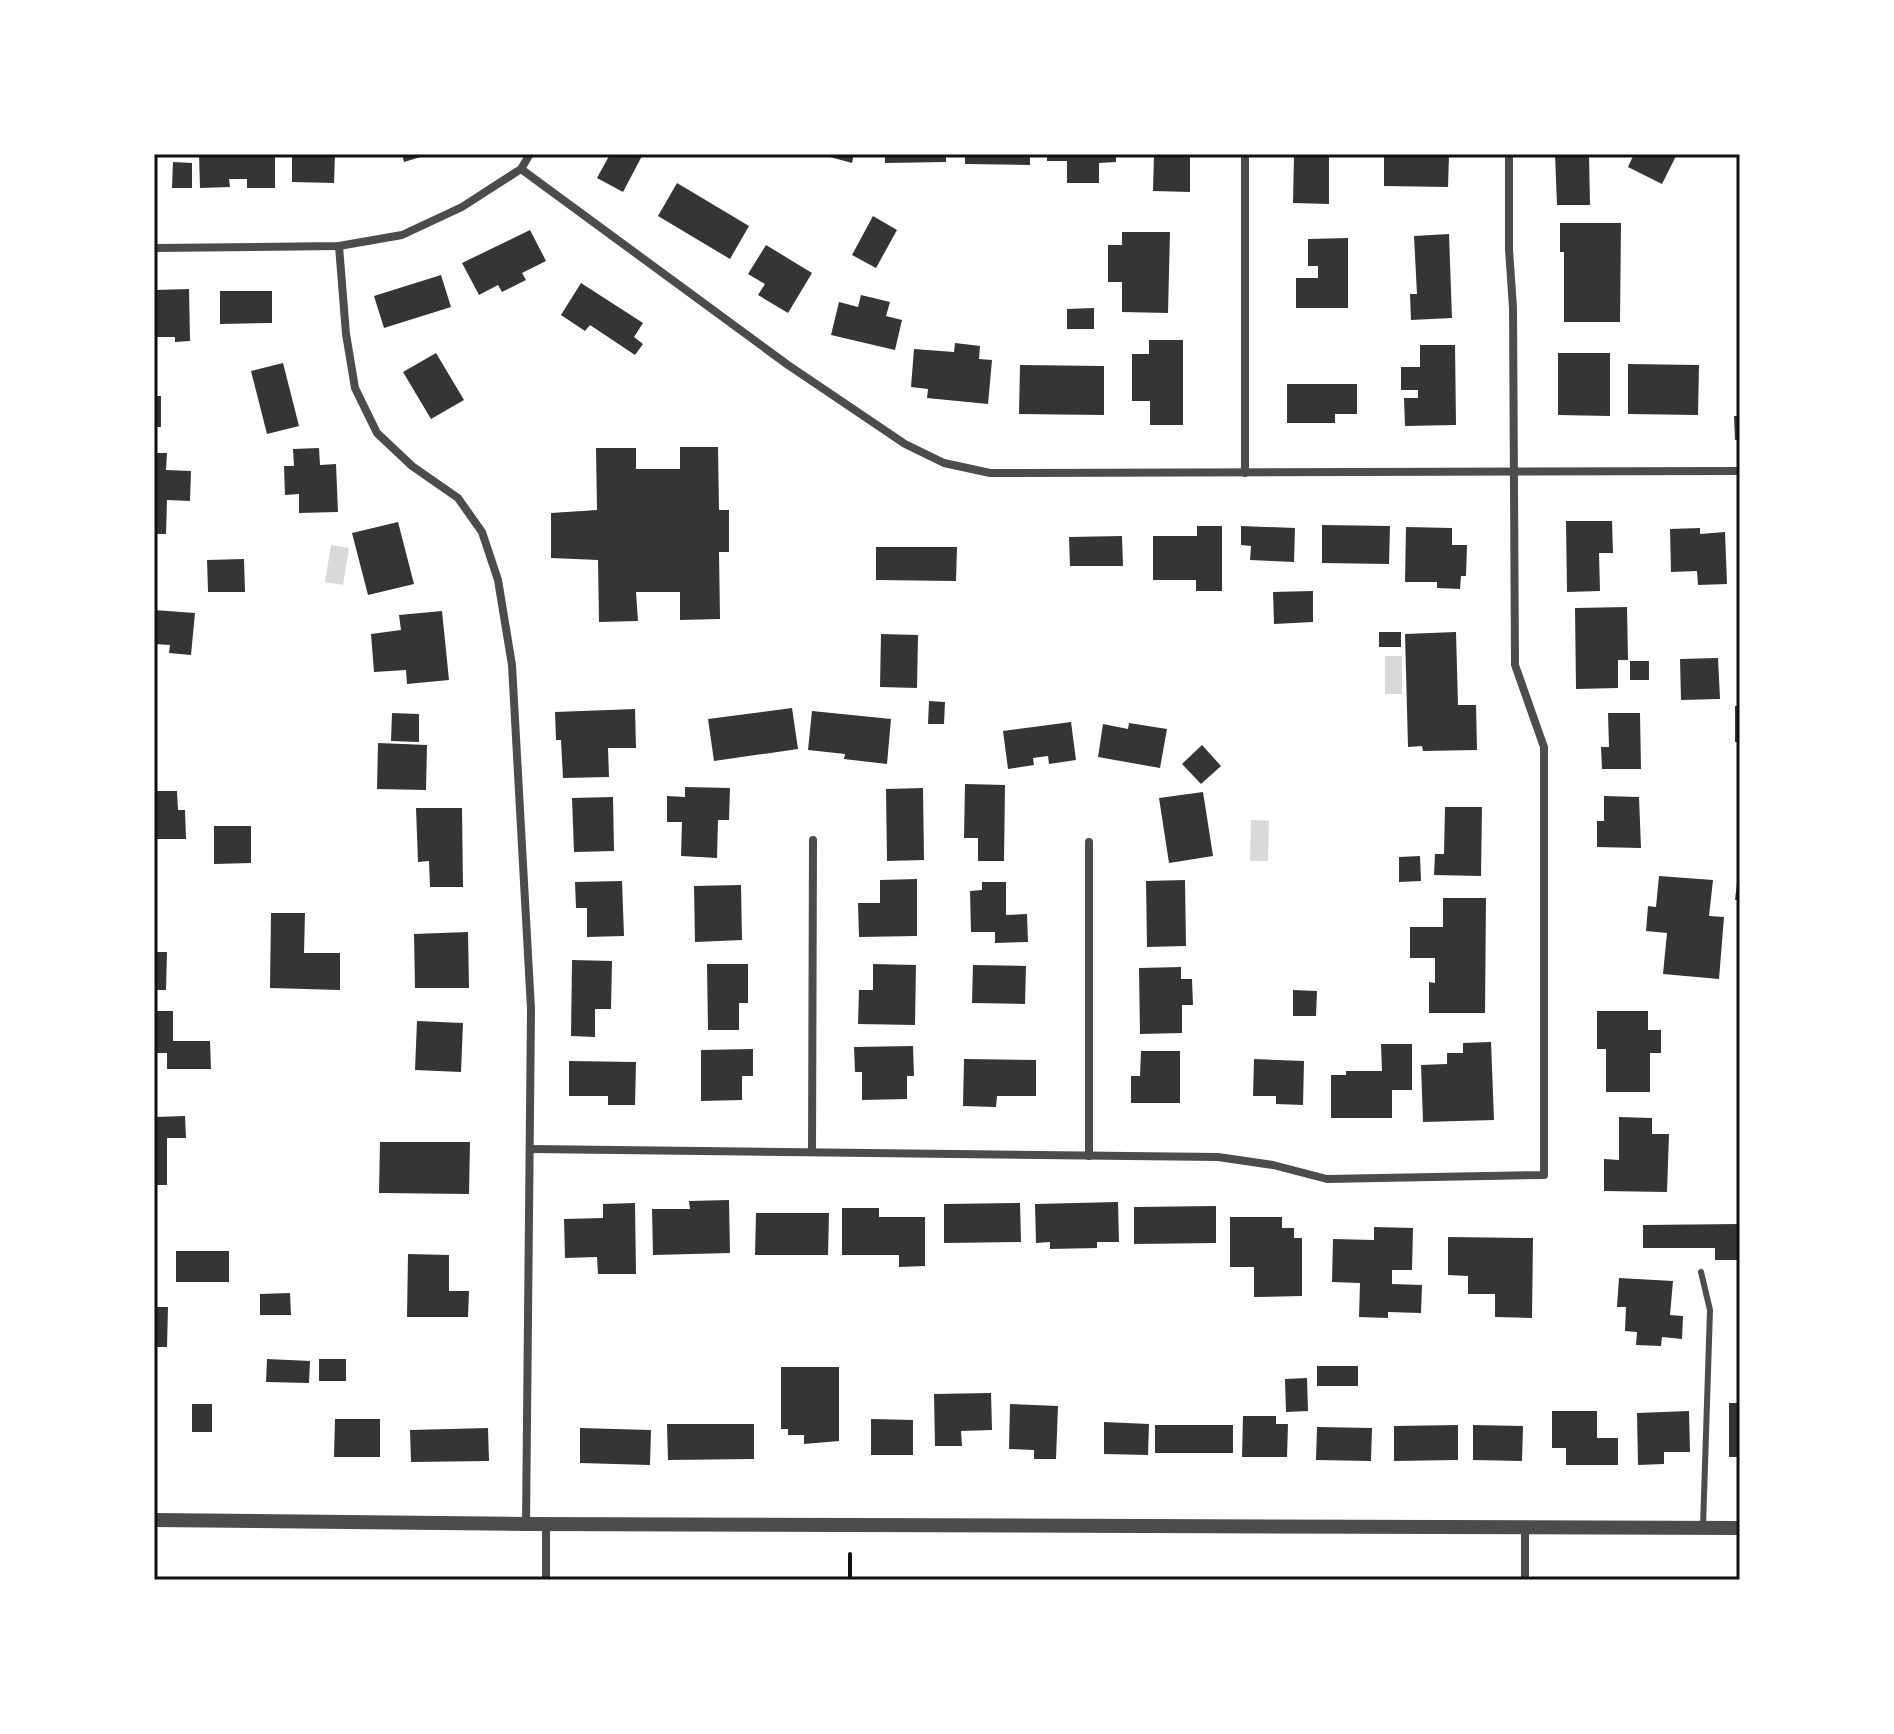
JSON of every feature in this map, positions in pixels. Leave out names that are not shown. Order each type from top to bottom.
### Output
[{"type":"street","points":[[154,248],[339,246],[402,235],[462,207],[521,169],[530,154]]},
{"type":"street","points":[[1245,154],[1245,473]]},
{"type":"street","points":[[531,1149],[1218,1157],[1273,1165],[1327,1179],[1544,1175],[1544,747],[1515,665],[1509,154]]},
{"type":"street","points":[[521,169],[788,365],[905,444],[944,463],[990,473],[1740,471]]},
{"type":"street","points":[[339,246],[346,334],[355,388],[377,433],[412,466],[458,498],[482,532],[498,580],[512,665],[531,1009],[526,1524]]},
{"type":"street","points":[[812,1152],[813,840]]},
{"type":"street","points":[[1089,842],[1089,1156]]},
{"type":"street","points":[[154,1520],[1740,1528]]},
{"type":"street","points":[[546,1524],[546,1580]]},
{"type":"street","points":[[1525,1527],[1525,1580]]},
{"type":"lane","points":[[1701,1272],[1710,1310],[1703,1527]]},
{"type":"path","points":[[850,1554],[850,1580]]},
{"type":"shaded area","points":[[331,545],[349,548],[343,585],[325,582]]},
{"type":"shaded area","points":[[1385,656],[1402,656],[1402,694],[1385,694]]},
{"type":"shaded area","points":[[1251,820],[1269,821],[1268,861],[1250,861]]},
{"type":"building","points":[[199,154],[275,154],[275,188],[247,188],[247,179],[229,179],[230,187],[200,188]]},
{"type":"building","points":[[292,154],[335,154],[334,183],[292,182]]},
{"type":"building","points":[[402,154],[427,154],[427,155],[404,162]]},
{"type":"building","points":[[605,154],[643,154],[623,192],[597,178],[609,156]]},
{"type":"building","points":[[819,154],[854,154],[852,163]]},
{"type":"building","points":[[885,154],[946,154],[946,162],[885,163]]},
{"type":"building","points":[[965,154],[1030,154],[1030,165],[965,164]]},
{"type":"building","points":[[1047,154],[1116,154],[1116,162],[1099,163],[1099,183],[1067,183],[1067,161],[1047,161]]},
{"type":"building","points":[[1154,154],[1190,154],[1190,192],[1153,191]]},
{"type":"building","points":[[1294,154],[1329,154],[1329,204],[1293,203]]},
{"type":"building","points":[[1384,154],[1449,155],[1448,187],[1384,186]]},
{"type":"building","points":[[1555,154],[1589,154],[1590,205],[1557,205]]},
{"type":"building","points":[[1634,154],[1677,154],[1662,184],[1628,167]]},
{"type":"building","points":[[173,162],[192,163],[192,188],[172,188]]},
{"type":"building","points":[[677,183],[749,226],[730,259],[658,216]]},
{"type":"building","points":[[873,216],[897,230],[876,268],[852,255]]},
{"type":"building","points":[[1560,223],[1621,223],[1620,322],[1564,322],[1564,252],[1560,252]]},
{"type":"building","points":[[530,230],[546,261],[522,273],[526,280],[502,292],[498,285],[479,295],[462,263]]},
{"type":"building","points":[[1122,232],[1170,232],[1168,313],[1122,312],[1122,282],[1108,282],[1108,245],[1122,245]]},
{"type":"building","points":[[1449,234],[1452,318],[1411,320],[1410,294],[1417,294],[1414,236]]},
{"type":"building","points":[[1348,238],[1348,308],[1296,308],[1296,278],[1318,278],[1318,266],[1308,266],[1308,239]]},
{"type":"building","points":[[766,245],[812,273],[788,313],[758,295],[765,284],[748,274]]},
{"type":"building","points":[[441,275],[451,307],[384,328],[374,296]]},
{"type":"building","points":[[581,283],[643,323],[634,337],[643,344],[635,355],[590,325],[585,331],[561,315]]},
{"type":"building","points":[[189,289],[190,341],[175,342],[175,337],[154,337],[154,290]]},
{"type":"building","points":[[220,291],[272,291],[272,323],[220,324]]},
{"type":"building","points":[[861,295],[890,302],[886,316],[902,320],[895,350],[831,335],[839,302],[858,307]]},
{"type":"building","points":[[1094,308],[1094,329],[1067,329],[1067,309]]},
{"type":"building","points":[[1149,340],[1183,340],[1183,425],[1150,425],[1150,401],[1132,401],[1132,354],[1149,354]]},
{"type":"building","points":[[955,343],[980,346],[979,359],[992,360],[988,404],[927,398],[928,389],[911,387],[914,349],[954,352]]},
{"type":"building","points":[[1420,345],[1455,345],[1456,425],[1405,426],[1404,398],[1418,398],[1418,390],[1401,390],[1401,367],[1420,367]]},
{"type":"building","points":[[436,353],[464,400],[431,419],[403,372]]},
{"type":"building","points":[[1558,353],[1610,353],[1610,416],[1558,415]]},
{"type":"building","points":[[283,363],[299,426],[267,434],[251,371]]},
{"type":"building","points":[[1628,364],[1699,365],[1698,415],[1628,414]]},
{"type":"building","points":[[1020,365],[1104,366],[1104,415],[1019,414]]},
{"type":"building","points":[[1287,384],[1357,384],[1357,414],[1335,414],[1335,423],[1287,423]]},
{"type":"building","points":[[154,396],[161,396],[161,427],[154,427]]},
{"type":"building","points":[[1734,416],[1740,416],[1740,440],[1735,440]]},
{"type":"building","points":[[680,447],[718,447],[719,510],[729,510],[729,552],[719,552],[720,619],[680,620],[680,592],[636,592],[638,621],[599,622],[598,560],[551,558],[551,513],[597,510],[596,448],[636,448],[636,469],[680,469]]},
{"type":"building","points":[[319,448],[320,465],[336,464],[338,512],[299,513],[299,494],[285,495],[284,466],[294,466],[293,449]]},
{"type":"building","points":[[154,453],[167,453],[166,470],[191,471],[190,501],[167,500],[166,534],[154,534]]},
{"type":"building","points":[[1566,521],[1612,521],[1613,553],[1599,553],[1600,591],[1567,592]]},
{"type":"building","points":[[398,522],[414,584],[368,595],[352,533]]},
{"type":"building","points":[[1322,525],[1390,526],[1389,564],[1322,563]]},
{"type":"building","points":[[1197,526],[1222,526],[1222,591],[1196,591],[1196,580],[1153,580],[1153,536],[1197,536]]},
{"type":"building","points":[[1241,526],[1295,528],[1294,562],[1250,560],[1251,546],[1241,545]]},
{"type":"building","points":[[1406,527],[1452,528],[1452,545],[1467,545],[1466,576],[1461,576],[1460,589],[1437,588],[1437,582],[1405,582]]},
{"type":"building","points":[[1700,528],[1700,534],[1725,532],[1727,584],[1698,585],[1697,571],[1671,572],[1670,529]]},
{"type":"building","points":[[1122,536],[1123,566],[1070,566],[1069,537]]},
{"type":"building","points":[[876,547],[957,547],[956,581],[876,580]]},
{"type":"building","points":[[244,559],[245,592],[208,592],[207,560]]},
{"type":"building","points":[[1313,591],[1313,622],[1274,624],[1273,592]]},
{"type":"building","points":[[1627,607],[1628,660],[1618,660],[1618,688],[1576,689],[1575,608]]},
{"type":"building","points":[[154,610],[195,613],[191,655],[169,653],[170,645],[154,644]]},
{"type":"building","points":[[442,611],[449,680],[407,684],[406,670],[374,672],[371,634],[401,630],[399,615]]},
{"type":"building","points":[[1379,632],[1401,632],[1401,647],[1379,647]]},
{"type":"building","points":[[1456,632],[1458,705],[1476,705],[1477,750],[1423,751],[1422,746],[1408,747],[1405,634]]},
{"type":"building","points":[[881,634],[918,635],[917,688],[880,687]]},
{"type":"building","points":[[1718,658],[1720,699],[1681,700],[1680,659]]},
{"type":"building","points":[[1630,661],[1649,661],[1649,680],[1630,680]]},
{"type":"building","points":[[929,701],[945,702],[944,724],[928,724]]},
{"type":"building","points":[[1735,706],[1740,706],[1740,742],[1735,742]]},
{"type":"building","points":[[792,708],[798,749],[714,761],[708,719]]},
{"type":"building","points":[[635,709],[636,748],[608,748],[609,777],[563,778],[561,740],[556,740],[555,712]]},
{"type":"building","points":[[812,711],[891,719],[887,764],[844,759],[845,754],[808,750]]},
{"type":"building","points":[[392,713],[419,714],[419,742],[391,741]]},
{"type":"building","points":[[1608,713],[1640,713],[1641,769],[1602,769],[1601,747],[1609,747]]},
{"type":"building","points":[[1071,722],[1076,760],[1049,764],[1048,756],[1033,758],[1034,765],[1008,769],[1003,731]]},
{"type":"building","points":[[1129,723],[1167,729],[1160,768],[1098,757],[1103,724],[1128,729]]},
{"type":"building","points":[[378,743],[427,745],[426,790],[377,789]]},
{"type":"building","points":[[1202,745],[1221,766],[1201,784],[1182,764]]},
{"type":"building","points":[[965,784],[1005,785],[1004,861],[978,861],[978,838],[964,838]]},
{"type":"building","points":[[685,787],[730,788],[729,820],[718,820],[717,858],[681,856],[682,822],[667,822],[667,796],[685,797]]},
{"type":"building","points":[[923,788],[924,860],[887,861],[886,789]]},
{"type":"building","points":[[154,791],[177,791],[178,810],[185,810],[186,839],[154,839]]},
{"type":"building","points":[[1203,792],[1213,856],[1169,863],[1159,798]]},
{"type":"building","points":[[1604,796],[1639,797],[1641,848],[1597,847],[1597,821],[1604,821]]},
{"type":"building","points":[[613,797],[614,851],[574,852],[572,798]]},
{"type":"building","points":[[1445,807],[1482,807],[1481,876],[1434,875],[1435,854],[1444,854]]},
{"type":"building","points":[[416,808],[462,808],[463,887],[430,887],[429,861],[418,862]]},
{"type":"building","points":[[214,826],[251,826],[251,863],[214,864]]},
{"type":"building","points":[[1420,856],[1421,881],[1399,882],[1399,857]]},
{"type":"building","points":[[1738,874],[1740,900],[1735,900]]},
{"type":"building","points":[[1659,876],[1713,880],[1709,916],[1724,917],[1719,979],[1663,974],[1667,933],[1646,931],[1648,906],[1656,907]]},
{"type":"building","points":[[917,879],[917,936],[859,937],[858,903],[880,903],[880,880]]},
{"type":"building","points":[[1185,880],[1186,946],[1147,947],[1146,881]]},
{"type":"building","points":[[622,881],[624,936],[587,937],[587,908],[576,908],[575,882]]},
{"type":"building","points":[[982,882],[1006,882],[1006,915],[1027,914],[1028,942],[995,943],[995,932],[971,932],[970,891],[982,890]]},
{"type":"building","points":[[741,885],[742,940],[695,942],[694,886]]},
{"type":"building","points":[[1443,898],[1486,898],[1485,1013],[1429,1013],[1429,982],[1435,983],[1435,958],[1410,958],[1410,927],[1443,927]]},
{"type":"building","points":[[271,913],[305,913],[304,953],[340,953],[340,990],[270,988]]},
{"type":"building","points":[[468,932],[469,988],[415,988],[414,934]]},
{"type":"building","points":[[154,952],[167,952],[166,990],[154,990]]},
{"type":"building","points":[[572,960],[612,961],[611,1009],[595,1009],[595,1037],[571,1036]]},
{"type":"building","points":[[707,964],[748,964],[748,1003],[739,1003],[739,1030],[708,1030]]},
{"type":"building","points":[[873,964],[916,965],[915,1025],[858,1024],[859,990],[873,990]]},
{"type":"building","points":[[973,965],[1026,966],[1025,1004],[972,1003]]},
{"type":"building","points":[[1181,967],[1181,979],[1192,979],[1193,1005],[1182,1005],[1182,1033],[1140,1034],[1139,968]]},
{"type":"building","points":[[1293,990],[1317,991],[1316,1016],[1293,1016]]},
{"type":"building","points":[[154,1011],[173,1011],[173,1041],[210,1041],[211,1069],[167,1069],[167,1053],[154,1053]]},
{"type":"building","points":[[1597,1011],[1648,1011],[1648,1030],[1661,1030],[1661,1053],[1650,1053],[1650,1092],[1606,1092],[1606,1049],[1597,1049]]},
{"type":"building","points":[[417,1021],[463,1023],[461,1072],[415,1070]]},
{"type":"building","points":[[1491,1042],[1494,1120],[1423,1122],[1421,1065],[1447,1064],[1447,1053],[1463,1053],[1463,1043]]},
{"type":"building","points":[[1381,1044],[1412,1044],[1412,1090],[1392,1090],[1392,1118],[1331,1118],[1331,1075],[1346,1075],[1346,1071],[1382,1071]]},
{"type":"building","points":[[913,1046],[914,1076],[907,1076],[907,1099],[862,1100],[862,1072],[855,1072],[854,1047]]},
{"type":"building","points":[[753,1049],[753,1076],[742,1076],[742,1100],[701,1101],[701,1050]]},
{"type":"building","points":[[1141,1051],[1180,1051],[1180,1103],[1131,1103],[1131,1076],[1140,1076]]},
{"type":"building","points":[[964,1059],[1036,1060],[1036,1096],[997,1096],[996,1107],[963,1106]]},
{"type":"building","points":[[1254,1059],[1304,1061],[1303,1105],[1276,1104],[1276,1096],[1253,1096]]},
{"type":"building","points":[[569,1061],[636,1062],[635,1105],[608,1105],[608,1096],[569,1096]]},
{"type":"building","points":[[185,1116],[186,1138],[167,1138],[167,1185],[154,1185],[154,1117]]},
{"type":"building","points":[[1619,1117],[1652,1118],[1652,1134],[1669,1134],[1667,1192],[1604,1191],[1604,1159],[1619,1160]]},
{"type":"building","points":[[380,1142],[470,1142],[469,1194],[379,1193]]},
{"type":"building","points":[[729,1200],[730,1253],[653,1255],[652,1209],[690,1209],[689,1201]]},
{"type":"building","points":[[1118,1202],[1119,1242],[1097,1242],[1097,1248],[1050,1249],[1050,1242],[1036,1243],[1035,1204]]},
{"type":"building","points":[[635,1203],[636,1274],[598,1274],[597,1257],[565,1258],[564,1219],[603,1218],[603,1204]]},
{"type":"building","points":[[1020,1203],[1021,1242],[944,1243],[944,1204]]},
{"type":"building","points":[[1216,1206],[1216,1243],[1134,1244],[1134,1207]]},
{"type":"building","points":[[842,1208],[879,1208],[879,1217],[925,1217],[925,1266],[899,1267],[899,1255],[842,1255]]},
{"type":"building","points":[[756,1213],[829,1213],[828,1255],[755,1255]]},
{"type":"building","points":[[1230,1217],[1282,1217],[1282,1228],[1294,1228],[1294,1238],[1302,1238],[1302,1296],[1254,1297],[1254,1267],[1230,1267]]},
{"type":"building","points":[[1740,1224],[1740,1260],[1715,1260],[1715,1248],[1643,1248],[1643,1225]]},
{"type":"building","points":[[1374,1227],[1413,1228],[1412,1270],[1392,1270],[1392,1284],[1422,1285],[1421,1313],[1388,1312],[1388,1318],[1359,1317],[1360,1283],[1332,1282],[1333,1239],[1374,1240]]},
{"type":"building","points":[[1448,1237],[1533,1238],[1532,1318],[1495,1317],[1495,1294],[1468,1294],[1468,1276],[1448,1275]]},
{"type":"building","points":[[176,1251],[229,1251],[229,1282],[176,1282]]},
{"type":"building","points":[[408,1254],[449,1255],[449,1291],[469,1291],[468,1317],[407,1317]]},
{"type":"building","points":[[1619,1278],[1673,1281],[1670,1315],[1683,1316],[1682,1339],[1662,1337],[1661,1346],[1636,1345],[1637,1332],[1625,1331],[1626,1307],[1617,1307]]},
{"type":"building","points":[[290,1293],[291,1315],[260,1315],[260,1294]]},
{"type":"building","points":[[154,1307],[168,1307],[167,1347],[154,1347]]},
{"type":"building","points":[[267,1359],[310,1361],[309,1383],[266,1382]]},
{"type":"building","points":[[319,1359],[346,1359],[346,1381],[319,1381]]},
{"type":"building","points":[[1317,1366],[1358,1366],[1358,1386],[1317,1386]]},
{"type":"building","points":[[781,1367],[839,1367],[839,1441],[804,1444],[804,1435],[788,1435],[788,1429],[781,1429]]},
{"type":"building","points":[[1307,1378],[1308,1411],[1286,1412],[1285,1379]]},
{"type":"building","points":[[991,1393],[992,1430],[961,1431],[962,1446],[935,1446],[934,1394]]},
{"type":"building","points":[[1729,1403],[1740,1403],[1740,1457],[1729,1457]]},
{"type":"building","points":[[192,1404],[212,1404],[212,1432],[192,1432]]},
{"type":"building","points":[[1010,1404],[1058,1406],[1056,1459],[1034,1459],[1034,1450],[1009,1449]]},
{"type":"building","points":[[1552,1411],[1597,1411],[1597,1438],[1618,1438],[1618,1465],[1566,1465],[1566,1448],[1552,1448]]},
{"type":"building","points":[[1689,1411],[1690,1452],[1664,1452],[1664,1464],[1638,1465],[1637,1413]]},
{"type":"building","points":[[1243,1416],[1276,1416],[1276,1424],[1288,1424],[1287,1457],[1242,1457]]},
{"type":"building","points":[[335,1419],[380,1419],[380,1457],[334,1457]]},
{"type":"building","points":[[871,1419],[913,1420],[913,1455],[871,1455]]},
{"type":"building","points":[[1104,1422],[1149,1424],[1148,1455],[1104,1454]]},
{"type":"building","points":[[667,1424],[754,1424],[754,1459],[668,1460]]},
{"type":"building","points":[[1155,1425],[1233,1425],[1233,1453],[1155,1453]]},
{"type":"building","points":[[1458,1425],[1458,1460],[1394,1461],[1394,1426]]},
{"type":"building","points":[[1473,1425],[1523,1426],[1522,1461],[1473,1460]]},
{"type":"building","points":[[1317,1427],[1372,1428],[1371,1461],[1316,1460]]},
{"type":"building","points":[[488,1428],[489,1461],[411,1462],[410,1430]]},
{"type":"building","points":[[580,1428],[651,1430],[650,1465],[580,1463]]}]
